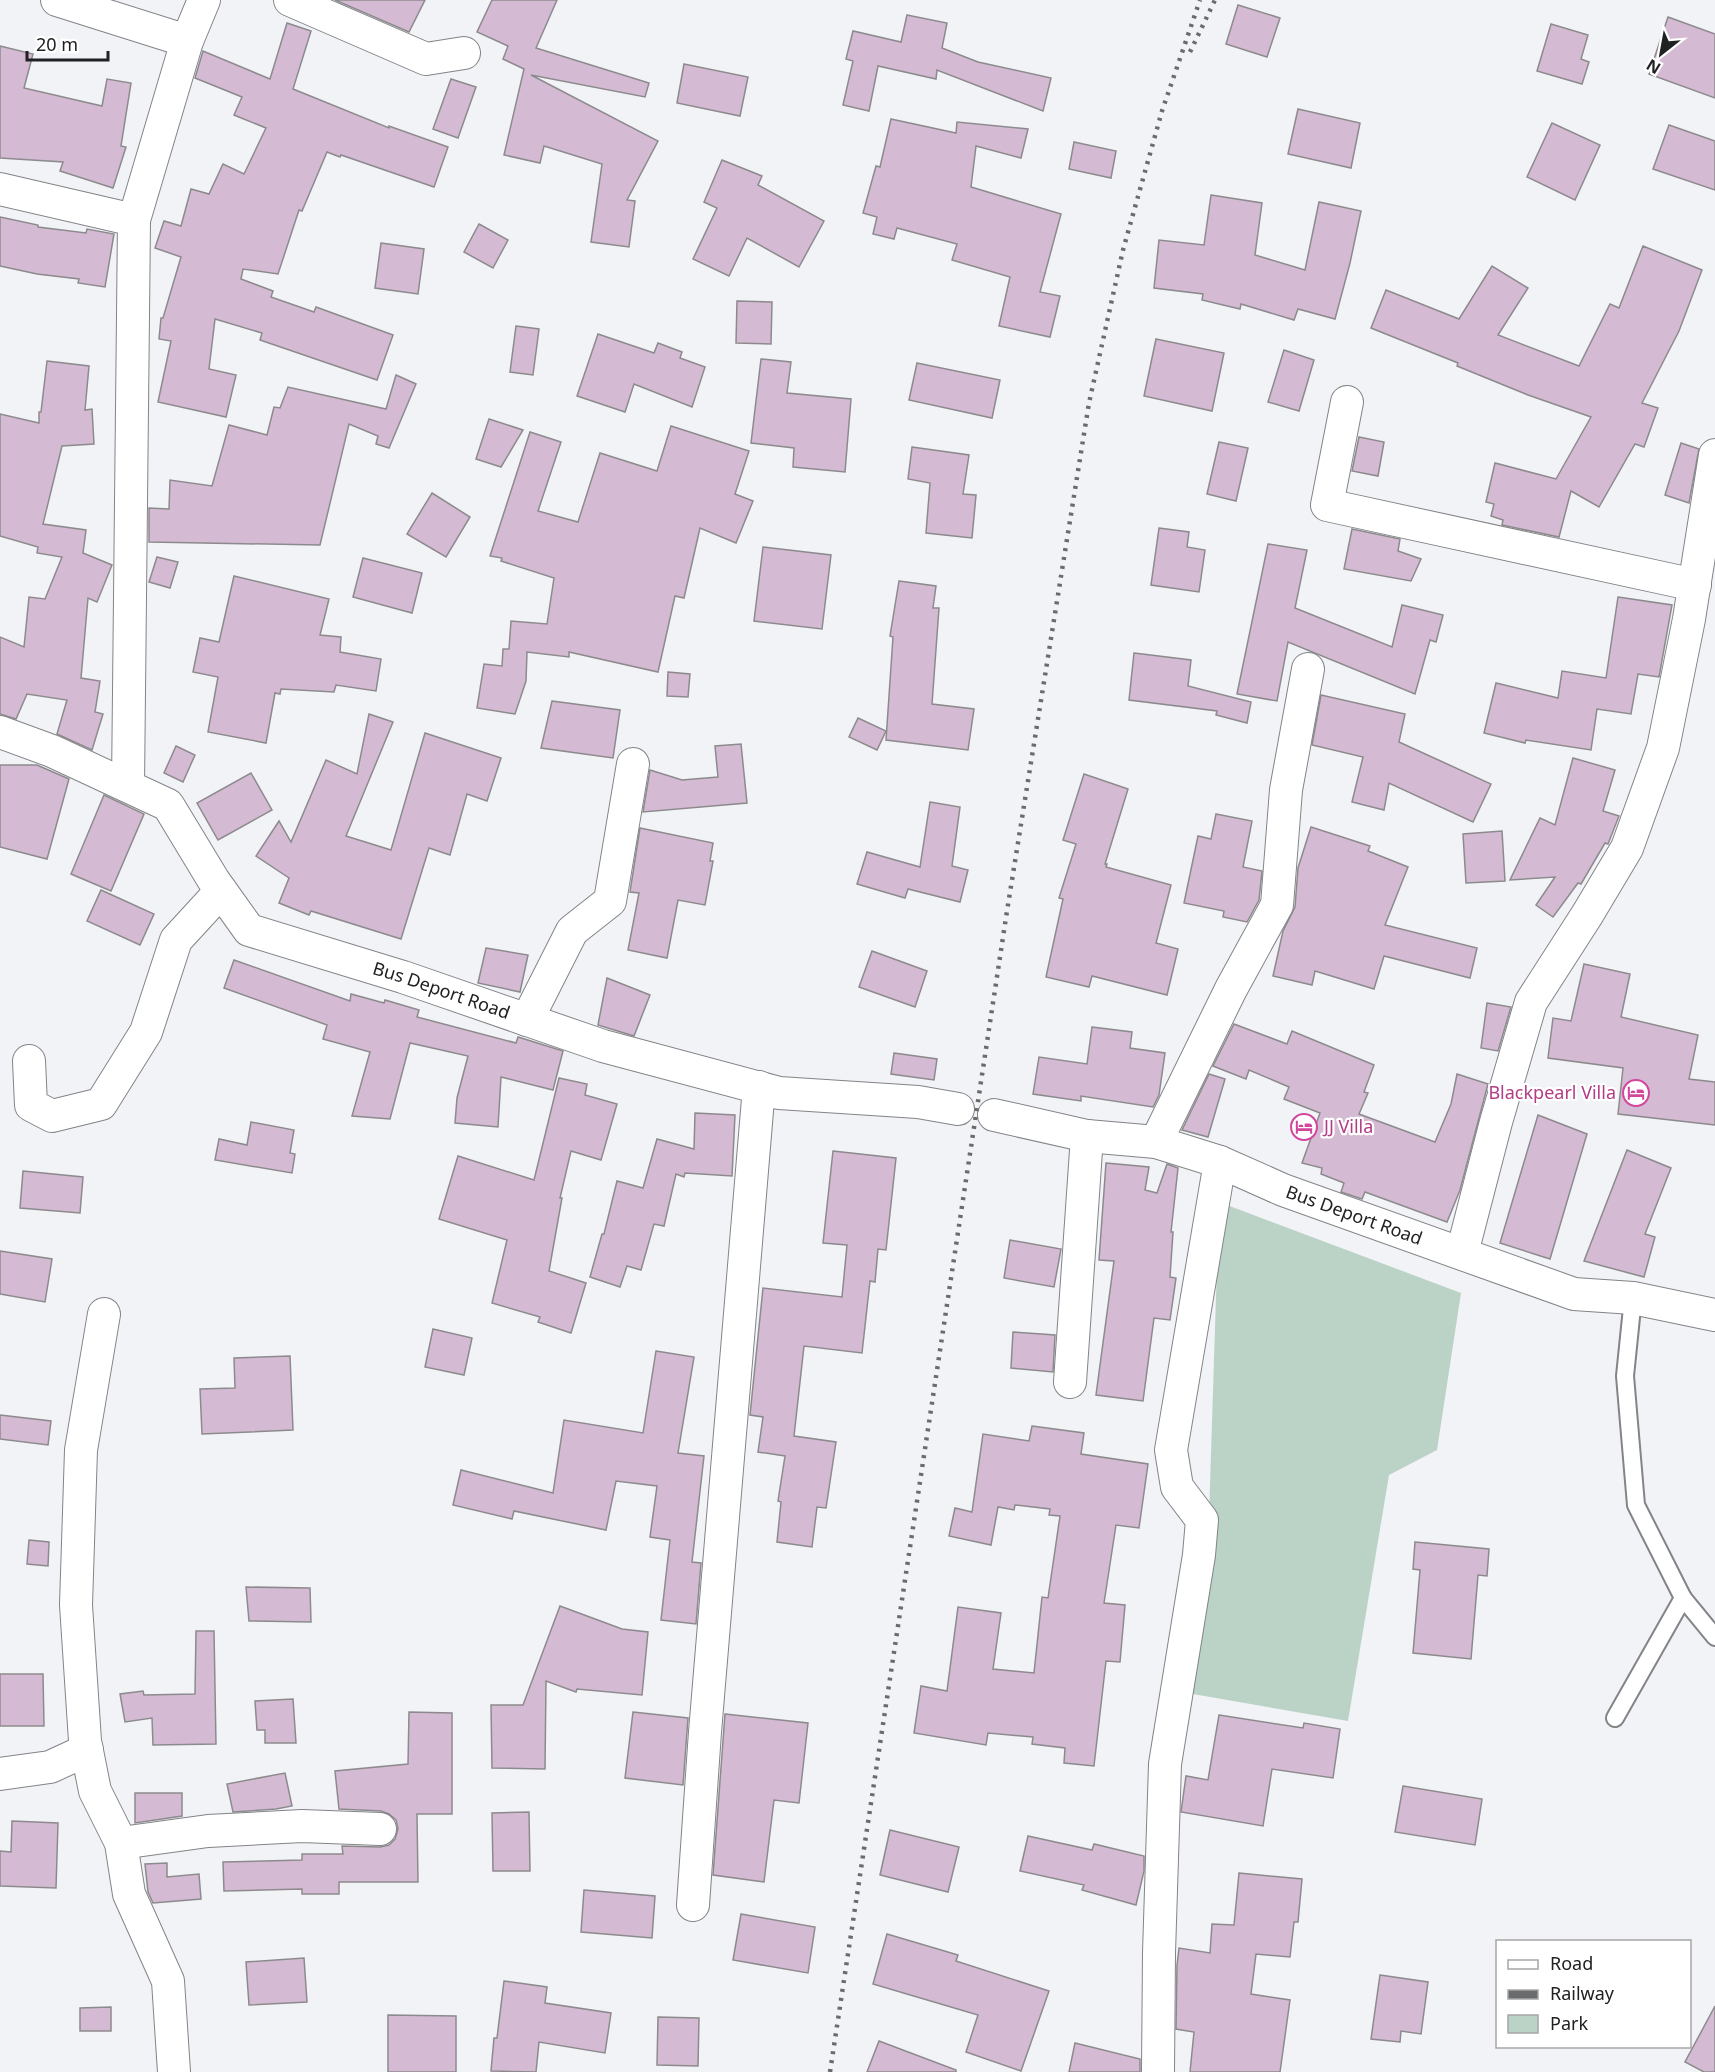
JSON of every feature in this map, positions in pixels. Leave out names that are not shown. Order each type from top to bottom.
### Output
[{"type":"street","points":[[57,0],[187,41]]},
{"type":"street","points":[[128,786],[134,220],[187,41],[204,0]]},
{"type":"street","points":[[290,0],[426,59],[464,52]]},
{"type":"street","points":[[0,189],[134,220]]},
{"type":"street","points":[[1347,402],[1327,505],[1695,585]]},
{"type":"street","points":[[1462,1253],[1496,1122],[1531,1002],[1587,915],[1626,848],[1663,748],[1695,585],[1715,455]]},
{"type":"street","points":[[1156,1142],[1231,989],[1277,905],[1286,790],[1308,669]]},
{"type":"street","name":"Bus Deport Road","points":[[0,732],[52,751],[168,805],[221,891],[249,930],[403,977],[603,1046],[779,1093],[918,1102],[958,1109]]},
{"type":"street","points":[[527,1020],[572,931],[610,902],[633,765]]},
{"type":"street","points":[[29,1061],[31,1105],[52,1116],[101,1104],[147,1032],[176,940],[221,891]]},
{"type":"street","points":[[693,1905],[706,1720],[759,1087]]},
{"type":"street","name":"Bus Deport Road","points":[[994,1115],[1087,1136],[1156,1142],[1220,1162],[1283,1190],[1574,1294],[1633,1298],[1715,1315]]},
{"type":"street","points":[[1070,1382],[1087,1136]]},
{"type":"street","points":[[1158,2072],[1165,1764],[1199,1555],[1202,1520],[1177,1487],[1171,1450],[1220,1162]]},
{"type":"street","points":[[104,1314],[81,1450],[76,1605],[87,1750],[95,1791],[121,1843],[129,1894],[168,1981],[174,2072]]},
{"type":"street","points":[[0,1774],[50,1767],[87,1750]]},
{"type":"street","points":[[121,1843],[208,1831],[302,1826],[380,1829]]},
{"type":"lane","points":[[1633,1298],[1625,1376],[1636,1506],[1683,1598],[1715,1637]]},
{"type":"lane","points":[[1615,1718],[1683,1598]]},
{"type":"green space","points":[[1219,1202],[1461,1293],[1437,1450],[1389,1475],[1348,1721],[1187,1693],[1209,1517]]},
{"type":"building","points":[[335,0],[425,0],[409,32]]},
{"type":"building","points":[[492,0],[557,0],[536,48],[649,83],[645,97],[531,75],[658,141],[627,200],[635,201],[629,247],[591,242],[602,164],[544,146],[540,163],[504,155],[524,69],[503,59],[508,46],[477,32]]},
{"type":"building","points":[[1238,5],[1280,18],[1267,57],[1226,44]]},
{"type":"building","points":[[907,15],[947,23],[942,48],[978,62],[1051,78],[1043,111],[937,70],[936,79],[878,66],[869,111],[843,105],[853,61],[846,59],[853,31],[901,42]]},
{"type":"building","points":[[1668,17],[1715,34],[1715,98],[1649,74]]},
{"type":"building","points":[[287,23],[311,31],[293,89],[389,128],[389,126],[448,147],[434,187],[327,152],[302,211],[299,210],[278,274],[243,269],[241,279],[273,291],[271,297],[314,312],[316,307],[393,335],[377,380],[260,340],[262,333],[215,319],[209,369],[236,375],[226,417],[158,402],[171,341],[159,339],[161,318],[163,318],[181,257],[155,248],[164,221],[181,226],[191,189],[209,194],[223,164],[244,174],[266,128],[234,115],[242,97],[195,78],[203,51],[270,79]]},
{"type":"building","points":[[1551,24],[1588,35],[1581,59],[1589,62],[1582,84],[1537,71]]},
{"type":"building","points":[[0,46],[33,54],[24,88],[102,106],[107,79],[131,83],[121,146],[126,147],[113,188],[60,171],[63,162],[0,158]]},
{"type":"building","points":[[684,64],[748,77],[740,116],[677,103]]},
{"type":"building","points":[[451,79],[476,87],[458,138],[433,129]]},
{"type":"building","points":[[1298,109],[1360,123],[1351,168],[1288,154]]},
{"type":"building","points":[[891,119],[956,133],[957,122],[1028,129],[1021,158],[976,146],[971,187],[1061,214],[1040,292],[1060,296],[1050,337],[999,326],[1010,277],[952,260],[957,244],[897,228],[894,239],[873,234],[877,217],[863,213],[876,166],[880,167]]},
{"type":"building","points":[[1552,123],[1600,145],[1575,200],[1527,177]]},
{"type":"building","points":[[1669,125],[1715,141],[1715,190],[1653,169]]},
{"type":"building","points":[[1074,142],[1116,151],[1111,178],[1069,169]]},
{"type":"building","points":[[722,160],[762,176],[758,185],[824,221],[799,267],[747,238],[729,276],[693,259],[717,208],[704,202]]},
{"type":"building","points":[[1211,195],[1262,203],[1255,255],[1305,270],[1319,202],[1361,211],[1335,319],[1298,309],[1294,320],[1241,304],[1240,309],[1202,300],[1203,294],[1154,288],[1159,240],[1204,245]]},
{"type":"building","points":[[0,217],[38,225],[38,227],[86,233],[87,229],[114,234],[105,287],[78,283],[79,279],[37,274],[0,266]]},
{"type":"building","points":[[479,224],[508,240],[493,268],[464,252]]},
{"type":"building","points":[[381,243],[424,249],[418,294],[375,288]]},
{"type":"building","points":[[1643,246],[1702,270],[1679,331],[1642,403],[1658,408],[1644,447],[1635,444],[1599,507],[1571,491],[1559,537],[1502,525],[1503,520],[1491,516],[1494,504],[1486,502],[1495,463],[1556,479],[1591,417],[1528,395],[1457,366],[1458,363],[1371,328],[1386,290],[1459,319],[1492,266],[1528,288],[1498,335],[1579,366],[1610,304],[1619,308]]},
{"type":"building","points":[[737,301],[772,302],[771,344],[736,343]]},
{"type":"building","points":[[516,326],[539,329],[533,375],[510,372]]},
{"type":"building","points":[[598,334],[654,353],[658,343],[682,352],[680,358],[705,367],[692,407],[634,384],[625,412],[577,396]]},
{"type":"building","points":[[1156,339],[1224,353],[1212,411],[1144,396]]},
{"type":"building","points":[[1284,350],[1314,360],[1299,411],[1268,402]]},
{"type":"building","points":[[761,359],[791,362],[787,393],[851,399],[845,472],[793,467],[794,448],[751,443]]},
{"type":"building","points":[[47,361],[89,366],[85,410],[92,409],[94,444],[62,446],[43,524],[86,530],[83,553],[112,565],[97,602],[88,598],[81,678],[100,681],[95,712],[103,714],[92,750],[57,734],[67,700],[27,694],[16,719],[0,714],[0,637],[24,647],[29,597],[45,599],[62,557],[37,553],[38,547],[0,536],[0,414],[39,423]]},
{"type":"building","points":[[917,363],[1000,380],[992,418],[909,400]]},
{"type":"building","points":[[396,375],[416,384],[389,448],[376,444],[378,436],[349,424],[320,545],[149,542],[149,508],[169,509],[170,480],[212,486],[229,425],[267,435],[274,407],[280,408],[288,387],[386,409]]},
{"type":"building","points":[[489,419],[523,430],[501,467],[476,459]]},
{"type":"building","points":[[671,426],[749,451],[735,494],[753,501],[736,543],[700,528],[684,598],[675,596],[658,672],[569,652],[569,657],[527,652],[526,681],[515,714],[477,708],[484,664],[502,666],[503,649],[509,649],[511,621],[547,624],[554,578],[501,561],[502,558],[490,556],[530,432],[561,442],[538,511],[578,522],[600,453],[657,471]]},
{"type":"building","points":[[1359,437],[1384,442],[1378,476],[1352,471]]},
{"type":"building","points":[[1219,442],[1248,448],[1236,501],[1207,494]]},
{"type":"building","points":[[1681,443],[1699,449],[1689,503],[1665,495]]},
{"type":"building","points":[[912,447],[969,455],[963,494],[976,495],[972,538],[926,533],[930,483],[908,479]]},
{"type":"building","points":[[432,493],[470,517],[446,557],[407,534]]},
{"type":"building","points":[[1159,528],[1189,532],[1187,547],[1205,550],[1199,592],[1151,585]]},
{"type":"building","points":[[1352,529],[1400,539],[1398,551],[1421,559],[1411,581],[1344,569]]},
{"type":"building","points":[[1268,544],[1307,550],[1295,608],[1392,647],[1402,605],[1443,615],[1436,642],[1430,640],[1415,694],[1288,642],[1277,701],[1237,694]]},
{"type":"building","points":[[763,547],[831,555],[822,629],[754,621]]},
{"type":"building","points":[[157,557],[178,562],[170,588],[149,582]]},
{"type":"building","points":[[363,558],[422,573],[412,613],[353,597]]},
{"type":"building","points":[[234,576],[329,599],[320,635],[341,637],[340,652],[381,659],[376,691],[336,685],[334,692],[281,689],[280,694],[275,693],[266,743],[208,732],[218,677],[193,672],[200,638],[219,642]]},
{"type":"building","points":[[899,581],[936,586],[933,608],[939,608],[932,704],[974,709],[968,750],[886,740],[893,637],[890,636]]},
{"type":"building","points":[[1618,597],[1672,605],[1659,677],[1638,674],[1631,714],[1597,709],[1591,750],[1526,740],[1525,743],[1484,733],[1496,683],[1558,698],[1562,671],[1606,678]]},
{"type":"building","points":[[1134,653],[1191,660],[1188,686],[1251,702],[1247,723],[1216,715],[1217,711],[1129,700]]},
{"type":"building","points":[[668,672],[690,674],[688,697],[667,696]]},
{"type":"building","points":[[1321,695],[1405,714],[1399,742],[1491,784],[1473,822],[1389,783],[1384,810],[1352,802],[1363,757],[1312,745]]},
{"type":"building","points":[[552,701],[620,710],[613,758],[541,748]]},
{"type":"building","points":[[369,714],[393,722],[346,836],[391,850],[425,733],[501,758],[487,801],[467,794],[450,855],[429,848],[401,939],[311,911],[309,915],[279,903],[289,878],[256,856],[279,821],[291,842],[326,760],[357,774]]},
{"type":"building","points":[[858,718],[886,731],[877,750],[849,737]]},
{"type":"building","points":[[741,744],[747,803],[643,812],[650,770],[682,780],[718,777],[715,746]]},
{"type":"building","points":[[176,746],[195,755],[183,782],[164,773]]},
{"type":"building","points":[[1573,758],[1615,770],[1603,811],[1619,816],[1608,844],[1605,843],[1581,884],[1578,883],[1553,917],[1536,905],[1555,877],[1510,880],[1540,818],[1555,825]]},
{"type":"building","points":[[0,765],[37,765],[69,779],[47,859],[0,847]]},
{"type":"building","points":[[251,773],[272,810],[218,840],[197,803]]},
{"type":"building","points":[[1084,774],[1128,789],[1106,867],[1171,885],[1156,943],[1178,949],[1167,995],[1092,976],[1089,987],[1046,977],[1063,899],[1059,898],[1076,844],[1063,840]]},
{"type":"building","points":[[104,795],[144,814],[111,891],[71,874]]},
{"type":"building","points":[[930,802],[960,807],[952,866],[968,870],[960,902],[908,889],[905,898],[857,884],[867,852],[920,867]]},
{"type":"building","points":[[1216,814],[1252,821],[1243,867],[1262,871],[1259,900],[1247,922],[1223,917],[1224,911],[1184,903],[1198,836],[1211,839]]},
{"type":"building","points":[[1311,827],[1370,846],[1368,851],[1408,867],[1385,925],[1477,948],[1470,978],[1384,956],[1374,989],[1315,971],[1312,985],[1273,976],[1283,931],[1295,907],[1298,868]]},
{"type":"building","points":[[640,828],[713,843],[710,861],[713,861],[705,905],[678,900],[667,958],[628,950],[639,893],[630,892]]},
{"type":"building","points":[[1502,831],[1505,881],[1466,883],[1463,834]]},
{"type":"building","points":[[101,890],[154,914],[140,945],[87,921]]},
{"type":"building","points":[[486,948],[528,955],[520,992],[478,983]]},
{"type":"building","points":[[872,951],[927,971],[915,1007],[859,987]]},
{"type":"building","points":[[234,960],[350,1001],[351,994],[384,1003],[385,1000],[419,1010],[417,1017],[516,1043],[518,1037],[563,1051],[553,1090],[501,1077],[498,1127],[455,1123],[457,1098],[468,1056],[410,1043],[390,1119],[352,1116],[370,1052],[323,1039],[327,1025],[224,988]]},
{"type":"building","points":[[1584,964],[1630,974],[1621,1017],[1698,1035],[1689,1079],[1715,1082],[1715,1125],[1618,1114],[1623,1068],[1548,1058],[1553,1018],[1571,1021]]},
{"type":"building","points":[[607,978],[650,995],[634,1036],[598,1025]]},
{"type":"building","points":[[1487,1003],[1511,1007],[1498,1051],[1481,1048]]},
{"type":"building","points":[[1234,1024],[1287,1044],[1292,1031],[1374,1065],[1364,1092],[1368,1093],[1359,1114],[1435,1142],[1451,1104],[1457,1074],[1488,1084],[1460,1190],[1447,1222],[1365,1192],[1362,1199],[1341,1192],[1344,1183],[1321,1174],[1322,1168],[1302,1163],[1320,1113],[1284,1099],[1289,1087],[1249,1070],[1246,1079],[1213,1066]]},
{"type":"building","points":[[1092,1027],[1132,1032],[1130,1048],[1165,1053],[1159,1095],[1153,1107],[1081,1096],[1081,1101],[1033,1094],[1039,1057],[1087,1064]]},
{"type":"building","points":[[894,1053],[937,1059],[934,1080],[891,1074]]},
{"type":"building","points":[[1209,1074],[1225,1079],[1208,1137],[1182,1130]]},
{"type":"building","points":[[559,1078],[587,1084],[585,1095],[617,1104],[601,1160],[571,1151],[560,1198],[562,1198],[549,1271],[586,1283],[571,1333],[538,1322],[540,1317],[492,1303],[507,1240],[439,1219],[458,1156],[534,1180]]},
{"type":"building","points":[[695,1113],[735,1115],[732,1176],[685,1173],[684,1177],[676,1174],[664,1226],[654,1224],[641,1270],[627,1266],[620,1287],[590,1277],[602,1234],[604,1234],[617,1181],[643,1188],[657,1139],[694,1149]]},
{"type":"building","points":[[1538,1115],[1587,1134],[1550,1259],[1500,1243]]},
{"type":"building","points":[[251,1122],[294,1130],[290,1153],[295,1154],[292,1173],[215,1160],[219,1139],[247,1145]]},
{"type":"building","points":[[1627,1150],[1671,1168],[1645,1234],[1655,1237],[1644,1277],[1584,1261]]},
{"type":"building","points":[[833,1151],[896,1158],[886,1250],[878,1249],[875,1282],[870,1281],[862,1353],[804,1346],[794,1436],[836,1442],[826,1508],[817,1507],[812,1547],[777,1542],[781,1502],[778,1501],[785,1456],[758,1452],[763,1417],[750,1415],[763,1288],[842,1297],[847,1245],[823,1243]]},
{"type":"building","points":[[1106,1163],[1149,1167],[1145,1190],[1157,1193],[1167,1164],[1178,1168],[1171,1232],[1173,1232],[1170,1277],[1176,1278],[1170,1320],[1154,1318],[1143,1401],[1096,1395],[1114,1261],[1099,1260]]},
{"type":"building","points":[[23,1171],[83,1177],[80,1213],[20,1208]]},
{"type":"building","points":[[1010,1240],[1061,1249],[1054,1287],[1004,1278]]},
{"type":"building","points":[[0,1251],[52,1259],[45,1302],[0,1294]]},
{"type":"building","points":[[433,1329],[472,1338],[464,1375],[425,1367]]},
{"type":"building","points":[[1013,1332],[1055,1335],[1053,1372],[1011,1368]]},
{"type":"building","points":[[656,1351],[694,1357],[678,1453],[704,1456],[692,1562],[701,1563],[696,1624],[661,1620],[670,1540],[650,1537],[657,1486],[616,1481],[606,1530],[514,1511],[512,1519],[453,1505],[461,1470],[553,1493],[564,1420],[643,1433]]},
{"type":"building","points":[[290,1356],[293,1430],[202,1434],[200,1389],[235,1388],[234,1358]]},
{"type":"building","points":[[0,1415],[51,1421],[48,1445],[0,1439]]},
{"type":"building","points":[[1032,1426],[1084,1433],[1081,1454],[1148,1464],[1139,1528],[1116,1525],[1104,1603],[1125,1605],[1120,1662],[1106,1661],[1094,1766],[1064,1763],[1065,1748],[1032,1744],[1033,1737],[988,1733],[986,1745],[914,1733],[921,1686],[947,1691],[958,1607],[1001,1613],[993,1669],[1034,1673],[1042,1597],[1048,1598],[1060,1516],[1049,1515],[1050,1509],[1015,1505],[1014,1510],[998,1507],[991,1545],[949,1536],[955,1508],[972,1512],[983,1434],[1029,1441]]},
{"type":"building","points":[[29,1540],[49,1542],[48,1566],[27,1564]]},
{"type":"building","points":[[1415,1542],[1489,1549],[1487,1576],[1478,1575],[1471,1659],[1413,1653],[1420,1570],[1413,1569]]},
{"type":"building","points":[[246,1587],[310,1588],[311,1622],[249,1621]]},
{"type":"building","points":[[560,1606],[622,1629],[648,1632],[642,1695],[577,1689],[576,1692],[546,1681],[545,1769],[492,1768],[491,1705],[523,1705]]},
{"type":"building","points":[[196,1631],[214,1631],[216,1744],[153,1745],[152,1718],[125,1722],[120,1694],[143,1691],[144,1695],[195,1694]]},
{"type":"building","points":[[0,1674],[43,1674],[44,1726],[0,1726]]},
{"type":"building","points":[[293,1699],[296,1743],[265,1743],[265,1730],[257,1730],[255,1701]]},
{"type":"building","points":[[409,1712],[452,1713],[452,1814],[417,1814],[418,1882],[339,1882],[339,1894],[302,1894],[302,1889],[224,1891],[223,1862],[302,1860],[302,1854],[343,1854],[342,1846],[380,1847],[389,1845],[395,1839],[398,1829],[396,1820],[381,1811],[339,1809],[335,1771],[408,1764]]},
{"type":"building","points":[[633,1712],[688,1718],[683,1785],[625,1778]]},
{"type":"building","points":[[725,1714],[808,1723],[799,1803],[774,1800],[764,1882],[713,1875]]},
{"type":"building","points":[[1219,1715],[1303,1728],[1304,1723],[1340,1729],[1333,1778],[1272,1769],[1263,1826],[1181,1812],[1186,1776],[1208,1780]]},
{"type":"building","points":[[285,1773],[292,1806],[233,1812],[227,1784]]},
{"type":"building","points":[[1403,1786],[1482,1799],[1475,1845],[1395,1832]]},
{"type":"building","points":[[135,1793],[182,1793],[182,1816],[135,1823]]},
{"type":"building","points":[[529,1812],[530,1871],[493,1871],[492,1813]]},
{"type":"building","points":[[12,1821],[58,1823],[56,1888],[0,1886],[0,1851],[11,1852]]},
{"type":"building","points":[[890,1830],[959,1847],[948,1892],[880,1875]]},
{"type":"building","points":[[1028,1836],[1092,1850],[1094,1844],[1144,1856],[1144,1871],[1136,1905],[1082,1890],[1084,1885],[1020,1871]]},
{"type":"building","points":[[167,1863],[167,1877],[199,1874],[201,1899],[153,1903],[148,1892],[145,1864]]},
{"type":"building","points":[[1239,1873],[1302,1879],[1298,1922],[1294,1922],[1290,1957],[1256,1954],[1251,1994],[1290,2000],[1280,2072],[1190,2072],[1194,2032],[1176,2029],[1179,1948],[1210,1953],[1212,1924],[1234,1925]]},
{"type":"building","points":[[584,1890],[655,1896],[652,1938],[581,1932]]},
{"type":"building","points":[[741,1914],[815,1927],[808,1973],[733,1960]]},
{"type":"building","points":[[887,1934],[958,1955],[956,1961],[1049,1991],[1021,2071],[966,2052],[978,2015],[873,1984]]},
{"type":"building","points":[[304,1958],[307,2002],[249,2005],[246,1962]]},
{"type":"building","points":[[1380,1975],[1428,1982],[1421,2034],[1401,2031],[1400,2042],[1371,2039]]},
{"type":"building","points":[[504,1981],[547,1987],[545,2003],[611,2013],[605,2053],[539,2042],[536,2072],[491,2071]]},
{"type":"building","points":[[1715,2006],[1715,2072],[1704,2072],[1685,2062]]},
{"type":"building","points":[[111,2007],[111,2031],[80,2031],[80,2008]]},
{"type":"building","points":[[388,2015],[456,2016],[456,2072],[388,2072]]},
{"type":"building","points":[[658,2017],[699,2018],[698,2066],[657,2065]]},
{"type":"building","points":[[879,2041],[956,2070],[956,2072],[867,2072]]},
{"type":"building","points":[[1075,2043],[1140,2059],[1140,2072],[1069,2072]]},
{"type":"railway","points":[[830,2072],[1007,911],[1089,403],[1123,250],[1162,111],[1200,0]]},
{"type":"railway","points":[[1190,52],[1215,0]]},
{"type":"place","name":"Blackpearl Villa","points":[[1636,1093]]},
{"type":"place","name":"JJ Villa","points":[[1304,1127]]}]
